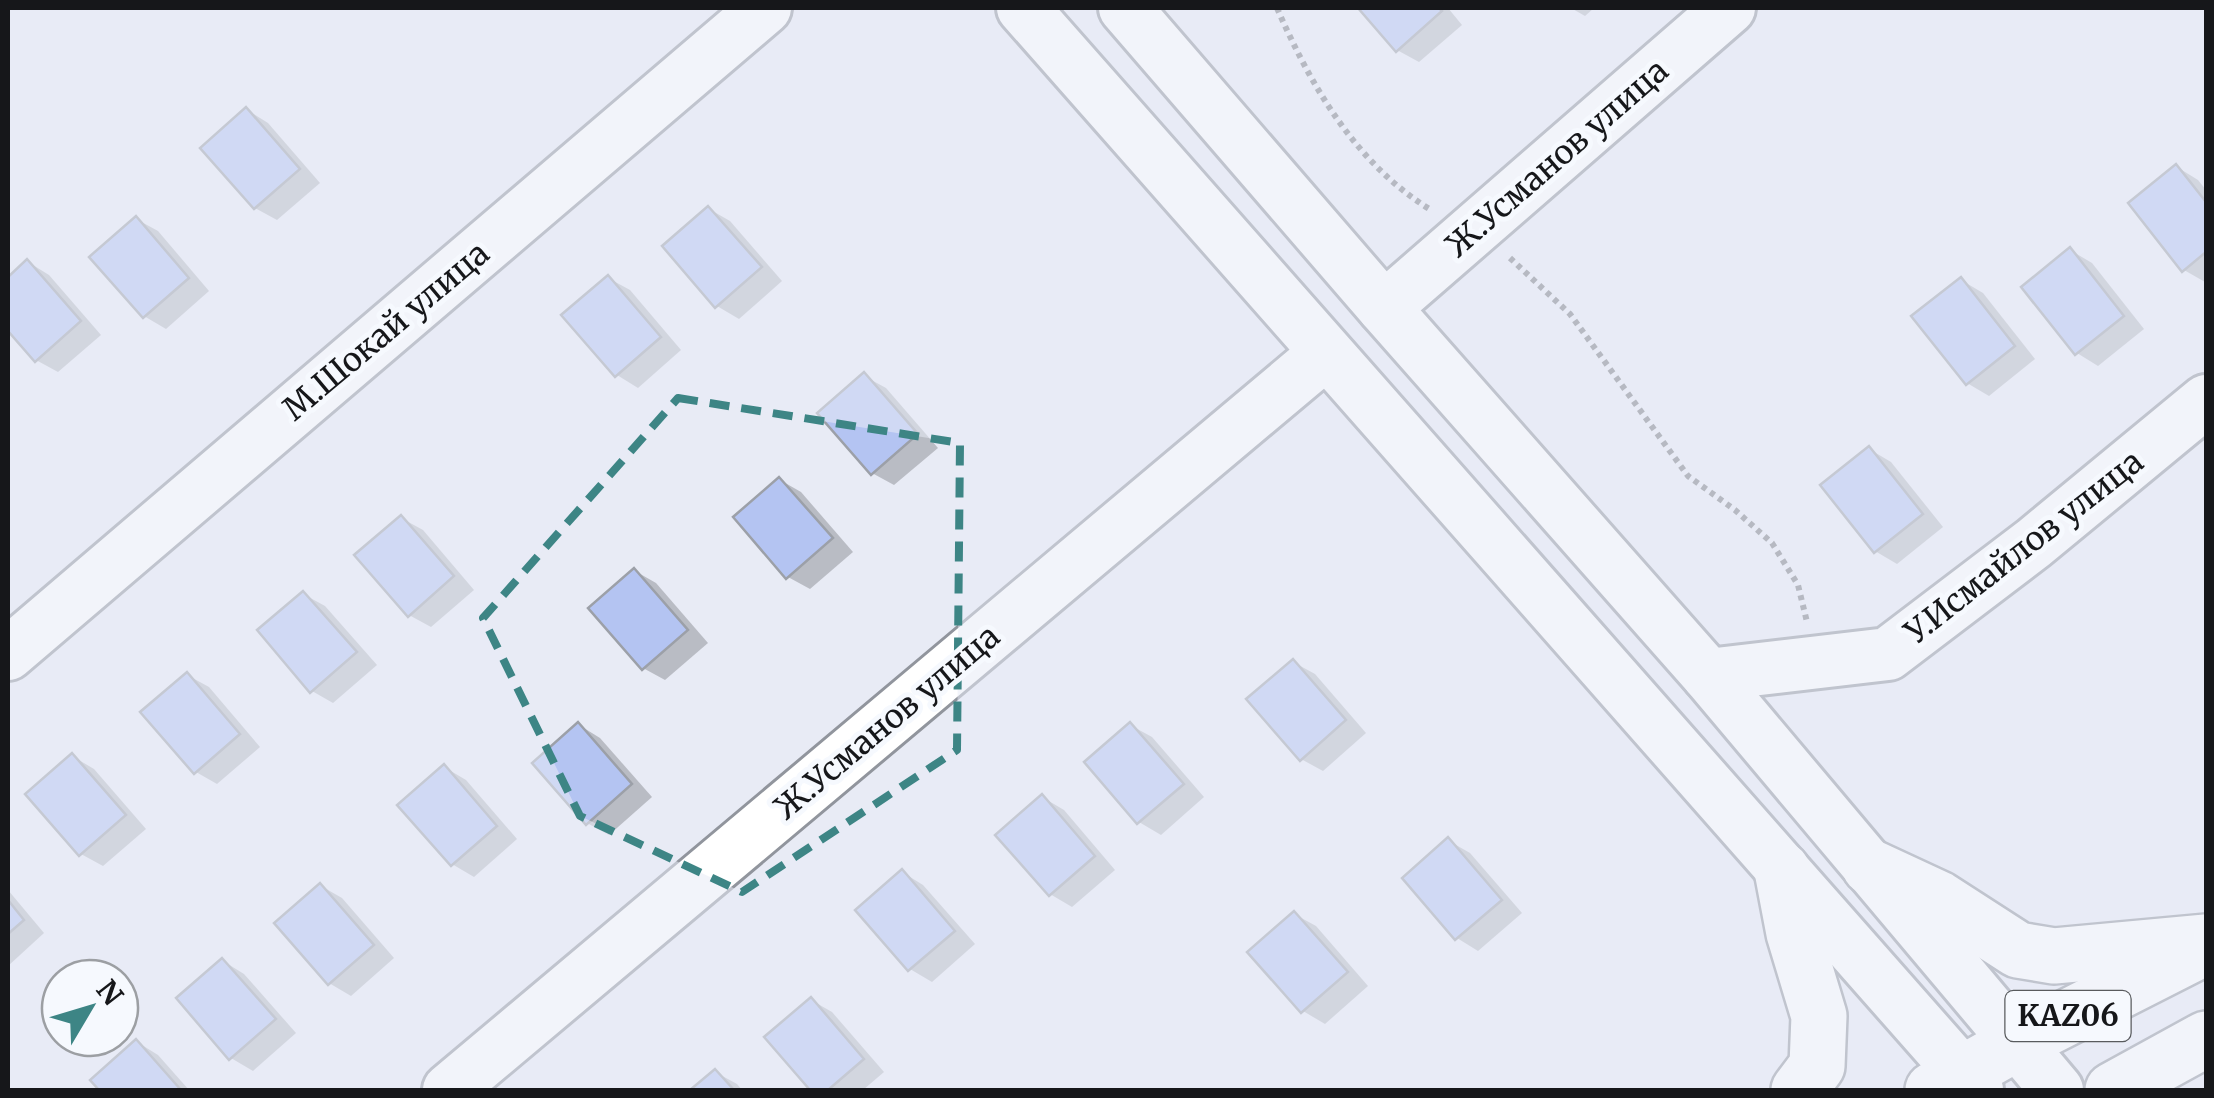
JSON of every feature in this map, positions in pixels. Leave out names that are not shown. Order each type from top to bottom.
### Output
[{"type":"highway","points":[[1870,867],[1939,899],[2018,950],[2054,956],[2206,944]]},
{"type":"highway","points":[[1782,870],[1794,933],[1819,1016],[1817,1066],[1799,1090]]},
{"type":"highway","name":"KАZ06","points":[[1958,1085],[2014,1044],[2206,944]]},
{"type":"highway","name":"KАZ06","points":[[2112,1090],[2206,1039]]},
{"type":"street","name":"М.Шокай улица","points":[[8,654],[765,8]]},
{"type":"street","points":[[1023,8],[1782,870],[1958,1085]]},
{"type":"street","points":[[1126,8],[1384,308],[1708,674],[2014,1044],[2057,1090]]},
{"type":"street","name":"Ж.Усманов улица","points":[[1384,308],[1729,8]]},
{"type":"street","name":"Ж.Усманов улица","points":[[449,1090],[1326,354]]},
{"type":"street","name":"У.Исмайлов улица","points":[[1708,674],[1888,654],[2034,543],[2206,401]]},
{"type":"path","points":[[1277,8],[1295,50],[1332,113],[1368,157],[1411,197],[1508,256],[1570,314],[1688,476],[1772,543],[1798,585],[1818,663]]},
{"type":"highlighted area","points":[[678,398],[960,443],[957,750],[742,892],[580,816],[483,618]]},
{"type":"building","points":[[1358,8],[1439,8],[1442,11],[1396,52]]},
{"type":"building","points":[[246,107],[300,169],[254,209],[200,148]]},
{"type":"building","points":[[2176,164],[2206,202],[2206,252],[2182,272],[2128,203]]},
{"type":"building","points":[[708,206],[762,267],[715,308],[662,246]]},
{"type":"building","points":[[136,216],[189,278],[143,318],[89,257]]},
{"type":"building","points":[[2070,247],[2124,316],[2075,355],[2021,287]]},
{"type":"building","points":[[27,259],[81,321],[35,362],[8,331],[8,277]]},
{"type":"building","points":[[608,275],[661,337],[615,377],[561,315]]},
{"type":"building","points":[[1961,277],[2015,346],[1966,385],[1911,316]]},
{"type":"building","points":[[864,372],[918,434],[871,475],[817,413]]},
{"type":"building","points":[[1869,446],[1923,514],[1874,553],[1820,485]]},
{"type":"building","points":[[779,477],[833,538],[786,579],[733,517]]},
{"type":"building","points":[[401,515],[454,576],[408,617],[354,555]]},
{"type":"building","points":[[634,568],[688,630],[642,670],[588,608]]},
{"type":"building","points":[[303,591],[357,652],[310,693],[257,630]]},
{"type":"building","points":[[1293,659],[1346,720],[1300,761],[1246,699]]},
{"type":"building","points":[[187,672],[240,734],[194,774],[140,712]]},
{"type":"building","points":[[578,722],[632,784],[586,825],[532,763]]},
{"type":"building","points":[[1130,722],[1184,784],[1137,824],[1084,762]]},
{"type":"building","points":[[72,753],[126,815],[79,856],[25,794]]},
{"type":"building","points":[[444,764],[497,826],[451,866],[397,805]]},
{"type":"building","points":[[1042,794],[1095,856],[1049,896],[995,835]]},
{"type":"building","points":[[1448,837],[1502,900],[1455,940],[1402,878]]},
{"type":"building","points":[[902,869],[955,931],[908,971],[855,910]]},
{"type":"building","points":[[320,883],[374,945],[328,985],[274,923]]},
{"type":"building","points":[[8,900],[24,920],[8,934]]},
{"type":"building","points":[[1294,911],[1348,972],[1301,1013],[1247,952]]},
{"type":"building","points":[[222,958],[276,1019],[229,1060],[176,998]]},
{"type":"building","points":[[811,997],[864,1059],[828,1090],[810,1090],[764,1037]]},
{"type":"building","points":[[140,1044],[181,1090],[99,1090],[90,1080],[115,1058],[140,1058]]},
{"type":"building","points":[[715,1069],[734,1090],[690,1090]]}]
